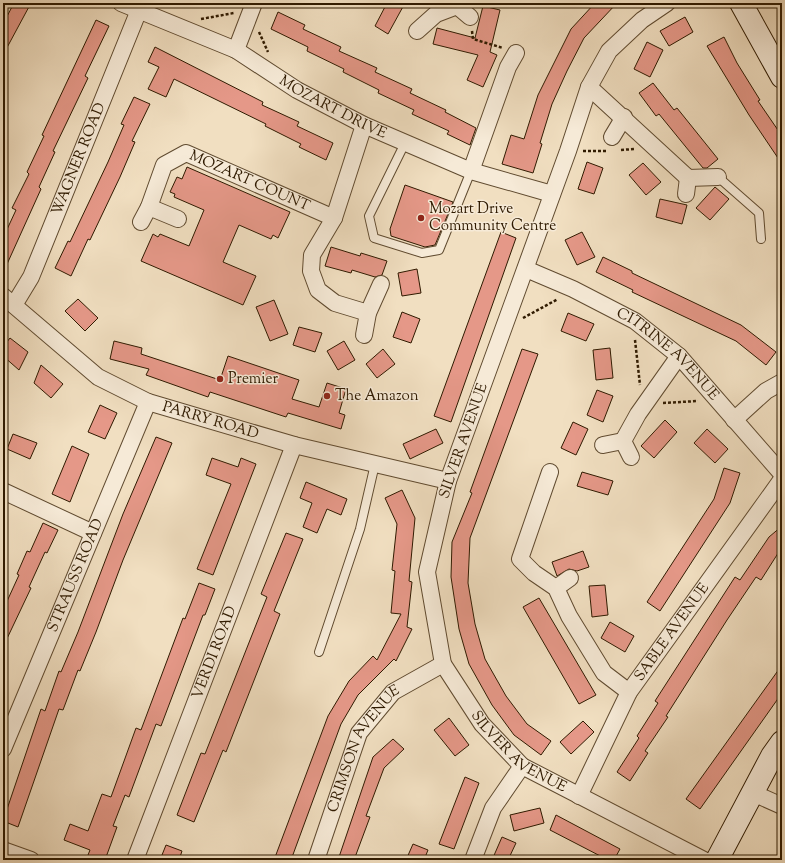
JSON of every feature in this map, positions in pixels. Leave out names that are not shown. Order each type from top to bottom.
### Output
[{"type":"street","name":"MOZART DRIVE","points":[[121,3],[236,50],[297,90],[364,125],[472,171],[552,194]]},
{"type":"street","points":[[236,50],[254,3]]},
{"type":"street","name":"SILVER AVENUE","points":[[667,3],[642,20],[609,51],[589,87],[526,269],[448,481],[427,572],[443,664],[482,724],[522,766],[704,860]]},
{"type":"street","points":[[741,3],[782,77]]},
{"type":"street","points":[[417,31],[436,14],[458,4],[470,17]]},
{"type":"street","name":"WAGNER ROAD","points":[[8,301],[31,277],[139,10]]},
{"type":"street","points":[[472,171],[503,65],[516,53]]},
{"type":"street","points":[[589,87],[624,117],[688,178],[718,177]]},
{"type":"street","points":[[612,137],[624,117]]},
{"type":"street","points":[[364,125],[334,218],[312,255],[311,271],[318,290],[335,303],[368,313]]},
{"type":"street","name":"MOZART COUNT","points":[[141,222],[149,207],[164,165],[186,153],[334,218]]},
{"type":"street","points":[[686,194],[688,178]]},
{"type":"street","points":[[149,207],[178,219]]},
{"type":"street","name":"CITRINE AVENUE","points":[[526,269],[573,289],[635,321],[679,356],[782,474]]},
{"type":"street","points":[[364,335],[368,313],[381,284]]},
{"type":"street","name":"PARRY ROAD","points":[[8,301],[98,377],[148,402],[294,445],[448,481]]},
{"type":"street","points":[[623,441],[646,403],[679,356]]},
{"type":"street","points":[[734,420],[766,391],[782,382]]},
{"type":"street","name":"STRAUSS ROAD","points":[[3,749],[9,717],[93,532],[148,402]]},
{"type":"street","points":[[603,444],[623,441]]},
{"type":"street","points":[[623,441],[631,457]]},
{"type":"street","name":"VERDI ROAD","points":[[136,860],[294,445]]},
{"type":"street","points":[[550,472],[520,559],[534,573],[556,588],[569,616],[604,673],[629,692]]},
{"type":"street","name":"SABLE AVENUE","points":[[579,796],[629,692],[782,479]]},
{"type":"street","points":[[3,491],[93,532]]},
{"type":"street","points":[[556,588],[570,578]]},
{"type":"street","name":"CRIMSON AVENUE","points":[[316,860],[359,733],[393,692],[443,664]]},
{"type":"street","points":[[717,860],[772,756],[782,742]]},
{"type":"street","points":[[473,860],[494,808],[522,766]]},
{"type":"street","points":[[753,793],[782,806]]},
{"type":"street","points":[[3,850],[31,860]]},
{"type":"lane","points":[[405,143],[369,216],[374,238],[422,253],[439,250],[472,171]]},
{"type":"lane","points":[[718,177],[759,213],[761,239]]},
{"type":"lane","points":[[319,652],[360,529],[375,464]]},
{"type":"path","points":[[470,17],[473,38],[516,53]]},
{"type":"path","points":[[508,317],[519,320],[562,297],[573,289]]},
{"type":"path","points":[[643,328],[635,338],[642,396],[646,403],[702,400],[711,393]]},
{"type":"building","points":[[14,3],[31,3],[3,55],[3,24]]},
{"type":"building","points":[[387,3],[405,3],[388,34],[375,26]]},
{"type":"building","points":[[595,3],[617,3],[584,38],[567,71],[552,104],[540,143],[542,144],[533,173],[502,164],[511,135],[524,139],[538,95],[571,29]]},
{"type":"building","points":[[483,6],[500,10],[490,52],[497,55],[483,87],[467,80],[478,55],[433,44],[437,28],[475,38]]},
{"type":"building","points":[[278,12],[305,25],[303,29],[341,47],[339,51],[377,68],[375,72],[412,89],[410,93],[446,110],[445,112],[476,128],[470,145],[447,134],[449,131],[412,114],[414,110],[378,93],[379,90],[343,72],[344,69],[307,51],[308,47],[271,29]]},
{"type":"building","points":[[685,17],[693,32],[669,46],[660,31]]},
{"type":"building","points":[[96,20],[109,26],[85,76],[88,78],[53,151],[55,152],[39,187],[41,189],[3,273],[3,238],[16,210],[12,208],[29,174],[27,172],[44,136],[42,135]]},
{"type":"building","points":[[724,37],[737,63],[760,100],[758,101],[782,136],[782,164],[749,115],[707,46]]},
{"type":"building","points":[[647,42],[663,50],[650,77],[634,69]]},
{"type":"building","points":[[155,47],[263,102],[262,105],[299,122],[297,126],[333,143],[326,160],[299,147],[301,144],[265,126],[266,124],[174,79],[166,97],[148,89],[159,67],[148,62]]},
{"type":"building","points":[[653,83],[674,110],[677,108],[718,159],[707,168],[703,168],[659,114],[656,116],[639,93]]},
{"type":"building","points":[[134,97],[150,104],[132,141],[135,142],[120,177],[71,276],[55,268],[68,241],[70,242],[108,162],[124,125],[121,124]]},
{"type":"building","points":[[587,162],[603,168],[594,194],[578,189]]},
{"type":"building","points":[[643,163],[661,182],[646,195],[629,175]]},
{"type":"building","points":[[187,167],[290,212],[278,238],[273,235],[271,239],[239,225],[223,262],[256,276],[243,305],[141,261],[153,234],[158,237],[160,234],[189,246],[204,210],[174,197],[175,194],[170,192],[177,177],[182,179]]},
{"type":"building","name":"Mozart Drive Community Centre","points":[[405,185],[453,202],[435,245],[425,247],[391,236],[390,229]]},
{"type":"building","points":[[715,187],[729,199],[710,220],[696,208]]},
{"type":"building","points":[[660,199],[687,205],[682,224],[656,217]]},
{"type":"building","points":[[501,232],[516,238],[451,422],[434,416]]},
{"type":"building","points":[[582,232],[595,257],[577,265],[565,240]]},
{"type":"building","points":[[331,247],[360,256],[361,253],[387,261],[382,275],[375,277],[352,270],[351,273],[325,266]]},
{"type":"building","points":[[603,257],[632,271],[632,273],[741,325],[776,352],[766,365],[736,341],[632,292],[633,290],[596,272]]},
{"type":"building","points":[[417,269],[421,293],[402,296],[398,273]]},
{"type":"building","points":[[78,299],[98,318],[85,331],[65,311]]},
{"type":"building","points":[[274,300],[288,334],[270,341],[256,307]]},
{"type":"building","points":[[402,312],[420,319],[411,343],[393,337]]},
{"type":"building","points":[[568,313],[594,324],[586,341],[561,331]]},
{"type":"building","points":[[299,327],[322,333],[315,352],[293,345]]},
{"type":"building","points":[[10,338],[28,352],[19,370],[3,356],[3,347]]},
{"type":"building","points":[[114,341],[142,348],[141,354],[220,380],[228,356],[299,380],[292,399],[319,407],[327,383],[346,389],[339,413],[345,415],[341,429],[288,413],[286,417],[210,392],[208,397],[146,375],[149,369],[110,359]]},
{"type":"building","points":[[344,341],[355,360],[338,370],[327,351]]},
{"type":"building","points":[[610,348],[613,378],[596,380],[593,350]]},
{"type":"building","points":[[383,349],[395,364],[377,378],[366,364]]},
{"type":"building","points":[[522,349],[538,354],[470,538],[468,583],[475,624],[485,659],[506,696],[527,724],[551,741],[541,755],[514,735],[492,705],[469,664],[459,629],[451,577],[452,542],[472,493],[470,492]]},
{"type":"building","points":[[41,365],[63,384],[51,398],[34,383]]},
{"type":"building","points":[[597,390],[613,396],[603,422],[587,415]]},
{"type":"building","points":[[100,405],[117,413],[105,439],[88,432]]},
{"type":"building","points":[[665,420],[677,432],[654,458],[641,446]]},
{"type":"building","points":[[573,422],[588,429],[576,455],[561,448]]},
{"type":"building","points":[[436,429],[443,443],[410,459],[403,444]]},
{"type":"building","points":[[707,429],[728,449],[715,463],[694,443]]},
{"type":"building","points":[[13,434],[37,443],[30,459],[7,449]]},
{"type":"building","points":[[156,437],[172,443],[123,560],[80,671],[78,670],[63,710],[59,709],[18,827],[3,821],[41,709],[45,711],[59,671],[61,672],[78,632],[123,514]]},
{"type":"building","points":[[72,446],[89,454],[70,502],[52,494]]},
{"type":"building","points":[[212,458],[238,467],[241,458],[256,464],[213,575],[197,569],[231,484],[206,475]]},
{"type":"building","points":[[724,468],[740,473],[730,503],[660,611],[647,602],[714,499]]},
{"type":"building","points":[[582,472],[613,481],[608,495],[577,486]]},
{"type":"building","points":[[306,482],[347,499],[341,515],[327,509],[317,533],[303,527],[312,503],[300,498]]},
{"type":"building","points":[[402,490],[415,518],[409,581],[412,582],[407,627],[412,629],[396,661],[394,659],[358,695],[341,724],[291,860],[274,860],[328,716],[349,681],[373,656],[377,660],[401,614],[391,613],[395,571],[392,570],[397,524],[385,498]]},
{"type":"building","points":[[43,523],[58,530],[47,553],[45,552],[29,587],[31,588],[3,647],[3,610],[19,575],[17,574],[27,551],[30,552]]},
{"type":"building","points":[[782,526],[782,547],[761,580],[756,577],[727,620],[666,716],[668,717],[645,751],[648,753],[630,781],[617,772],[639,738],[637,736],[658,703],[655,701],[735,577],[740,580],[769,537]]},
{"type":"building","points":[[286,533],[303,539],[274,611],[280,614],[226,752],[223,750],[194,822],[177,815],[201,753],[205,754],[267,597],[261,594]]},
{"type":"building","points":[[583,551],[589,567],[577,571],[569,569],[557,576],[552,562]]},
{"type":"building","points":[[199,583],[215,589],[205,615],[203,615],[161,726],[156,724],[129,797],[125,795],[113,826],[117,827],[105,860],[86,860],[90,850],[64,840],[70,824],[88,831],[102,794],[111,797],[136,728],[141,730],[183,618],[185,619]]},
{"type":"building","points":[[605,585],[608,615],[592,617],[589,586]]},
{"type":"building","points":[[539,598],[596,695],[579,704],[523,607]]},
{"type":"building","points":[[610,622],[634,636],[625,652],[601,638]]},
{"type":"building","points":[[782,665],[782,693],[700,809],[686,799]]},
{"type":"building","points":[[449,718],[469,745],[455,756],[434,730]]},
{"type":"building","points":[[583,721],[594,732],[571,754],[560,742]]},
{"type":"building","points":[[393,739],[404,749],[384,768],[366,816],[370,817],[354,860],[338,860],[373,757]]},
{"type":"building","points":[[465,777],[479,783],[454,849],[439,844]]},
{"type":"building","points":[[540,808],[544,823],[514,831],[510,815]]},
{"type":"building","points":[[556,815],[620,849],[614,860],[608,860],[550,830]]},
{"type":"building","points":[[502,837],[516,843],[508,860],[492,860]]},
{"type":"building","points":[[413,844],[428,850],[424,860],[406,860]]},
{"type":"building","points":[[166,845],[182,851],[179,860],[160,860]]},
{"type":"place","name":"Mozart Drive Community Centre","points":[[421,218]]},
{"type":"place","name":"Premier","points":[[220,379]]},
{"type":"place","name":"The Amazon","points":[[327,396]]}]
